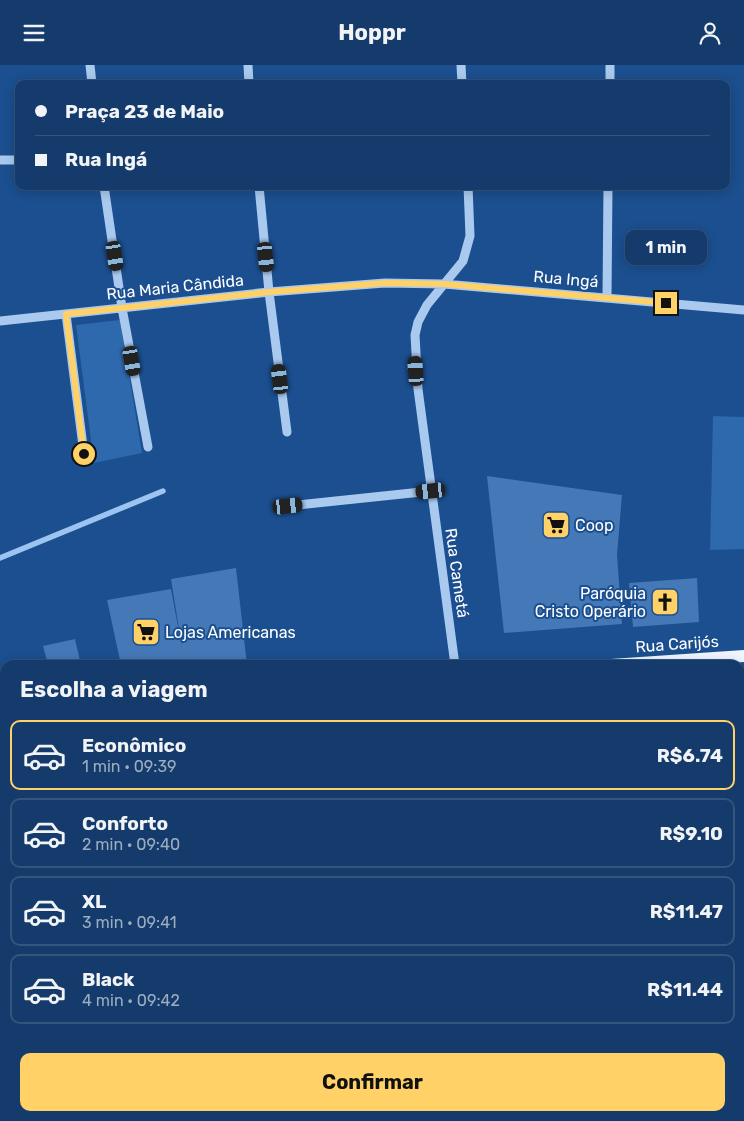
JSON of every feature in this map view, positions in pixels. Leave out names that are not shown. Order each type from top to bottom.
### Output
[{"type":"main road","name":"Rua Carijós","points":[[685,660],[744,656]]},
{"type":"street","points":[[90,65],[92,80]]},
{"type":"street","points":[[248,65],[249,80]]},
{"type":"street","points":[[461,65],[462,80]]},
{"type":"street","points":[[610,65],[610,80]]},
{"type":"street","points":[[0,160],[15,160]]},
{"type":"street","points":[[105,190],[122,309],[148,447]]},
{"type":"street","points":[[259,190],[269,292],[287,432]]},
{"type":"street","name":"Rua Cametá","points":[[453,660],[418,389],[415,335],[418,322],[427,305],[463,261],[470,236],[468,190]]},
{"type":"street","points":[[607,297],[608,190]]},
{"type":"street","name":"Rua Maria Cândida","points":[[0,321],[269,292],[386,283],[444,284]]},
{"type":"street","name":"Rua Ingá","points":[[444,284],[744,310]]},
{"type":"street","points":[[66,314],[84,454]]},
{"type":"street","points":[[288,506],[431,491]]},
{"type":"shaded area","points":[[120,320],[142,453],[94,463],[76,325]]},
{"type":"shaded area","points":[[713,416],[744,417],[744,549],[710,550]]},
{"type":"building","name":"Coop","points":[[487,476],[622,495],[617,555],[622,624],[504,633]]},
{"type":"building","points":[[236,568],[246,660],[120,660],[107,600],[171,589],[182,648],[171,579]]},
{"type":"building","name":"Paróquia Cristo Operário","points":[[697,578],[699,622],[633,627],[629,583]]},
{"type":"building","points":[[75,639],[80,660],[47,660],[43,646]]},
{"type":"waterway","points":[[0,558],[163,491]]},
{"type":"place","name":"Coop","points":[[556,525]]},
{"type":"place","name":"Paróquia Cristo Operário","points":[[665,602]]},
{"type":"place","name":"Lojas Americanas","points":[[146,632]]},
{"type":"route","points":[[84,454],[66,314],[269,292],[386,283],[444,284],[666,303]]}]
